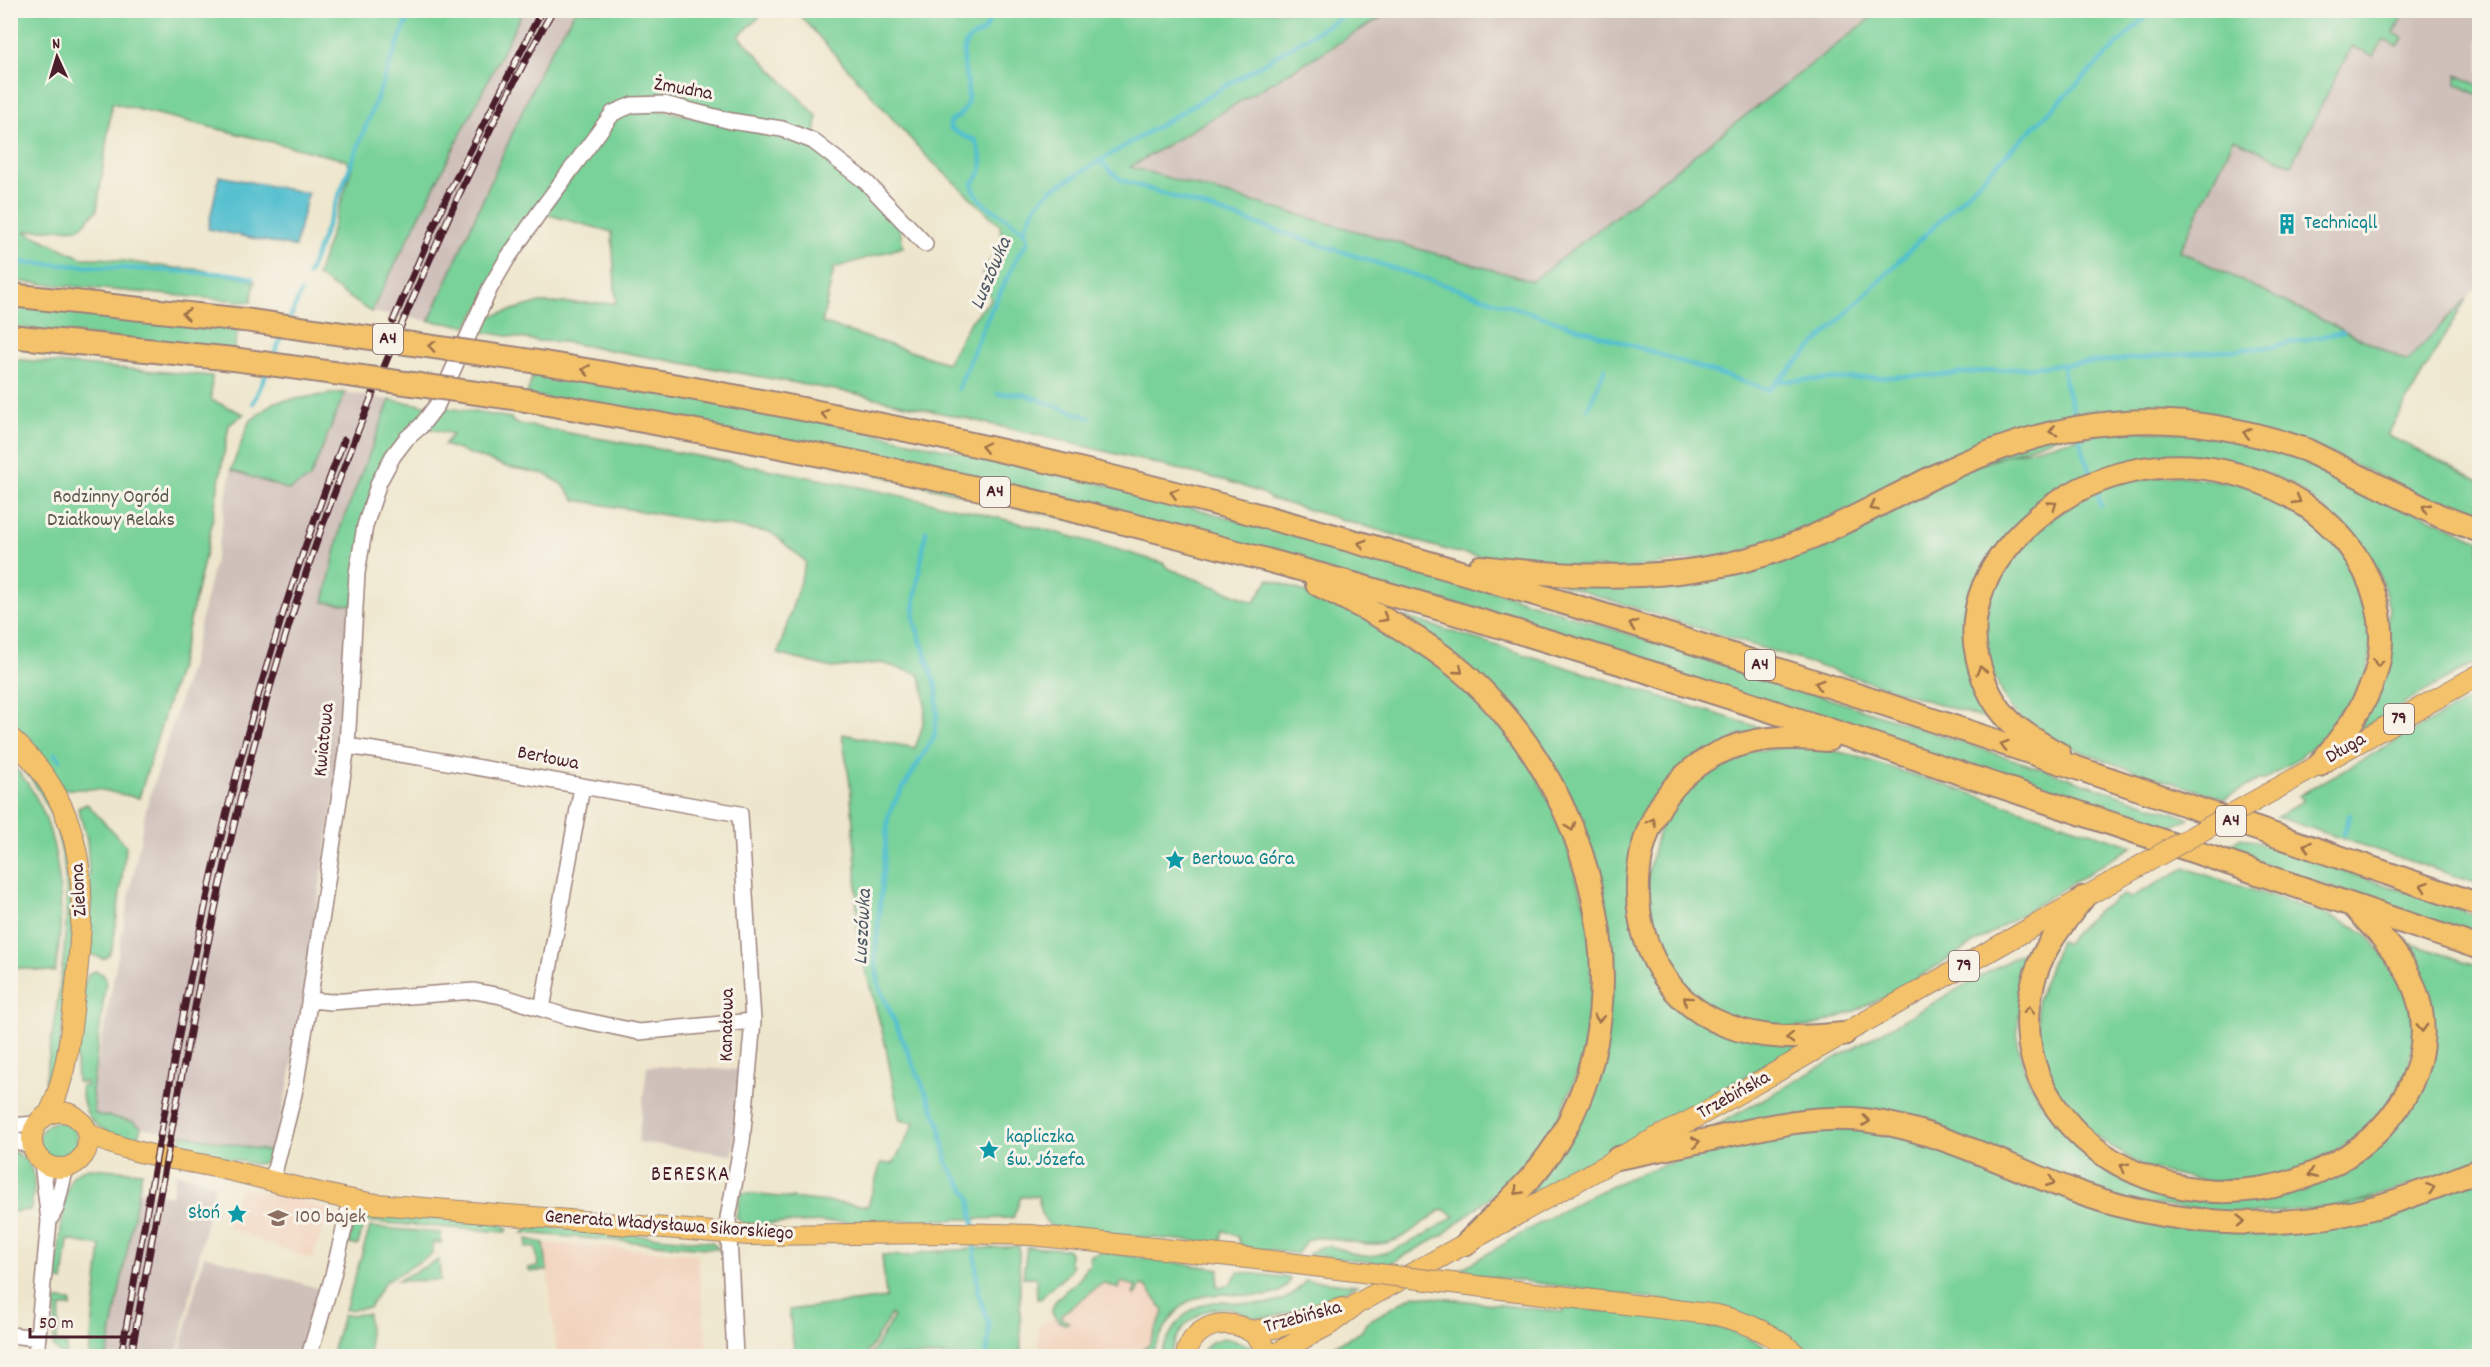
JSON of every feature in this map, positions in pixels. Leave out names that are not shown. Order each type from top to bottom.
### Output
[{"type":"highway","name":"A4","points":[[10,295],[244,320],[532,361],[663,383],[905,430],[1192,498],[1419,560],[1642,627],[2480,905]]},
{"type":"highway","name":"A4","points":[[10,336],[233,359],[519,399],[711,434],[992,491],[1276,562],[1519,632],[1871,744],[2480,948]]},
{"type":"highway","points":[[1419,560],[1589,577],[1666,575],[1724,565],[1802,542],[1973,458],[2003,446],[2067,428],[2132,421],[2177,422],[2221,427],[2282,442],[2315,455],[2440,516],[2480,531]]},
{"type":"highway","points":[[2099,777],[2022,731],[1998,708],[1984,682],[1977,656],[1974,624],[1978,598],[1988,575],[2009,545],[2034,520],[2060,500],[2088,485],[2125,472],[2176,466],[2195,466],[2236,474],[2258,481],[2295,498],[2341,536],[2371,583],[2381,631],[2380,659],[2376,675],[2359,713],[2319,765]]},
{"type":"highway","points":[[1276,562],[1412,634],[1465,675],[1493,703],[1539,763],[1569,821],[1584,866],[1599,932],[1602,974],[1599,1018],[1589,1071],[1575,1109],[1550,1154],[1466,1244]]},
{"type":"highway","points":[[1844,1034],[1803,1038],[1769,1037],[1722,1024],[1693,1005],[1667,978],[1651,952],[1641,922],[1639,866],[1647,833],[1663,802],[1686,776],[1714,755],[1746,742],[1779,736],[1871,744]]},
{"type":"highway","points":[[2084,898],[2053,937],[2036,973],[2030,1000],[2028,1042],[2041,1083],[2065,1121],[2099,1152],[2116,1163],[2187,1189],[2223,1192],[2274,1187],[2303,1178],[2343,1159],[2375,1134],[2399,1106],[2408,1091],[2421,1053],[2423,1034],[2421,1008],[2415,989],[2399,958],[2353,906]]},
{"type":"highway","points":[[1618,1158],[1783,1124],[1828,1119],[1864,1120],[1910,1128],[1940,1137],[2101,1200],[2166,1215],[2243,1221],[2306,1218],[2367,1209],[2428,1190],[2480,1170]]},
{"type":"main road","name":"Długa","points":[[2108,884],[2480,674]]},
{"type":"main road","name":"Zielona","points":[[10,737],[38,767],[54,790],[70,828],[78,858],[82,890],[82,922],[67,1062],[75,1116]]},
{"type":"main road","name":"Trzebińska","points":[[1274,1356],[1289,1345],[1329,1325],[1357,1304],[1618,1158],[1697,1118],[2108,884]]},
{"type":"main road","name":"Zielona","points":[[42,1119],[67,1062]]},
{"type":"main road","points":[[60,1111],[75,1116],[84,1125],[88,1142],[74,1162],[51,1167],[37,1155],[32,1135],[42,1119],[60,1111]]},
{"type":"main road","name":"Generała Władysława Sikorskiego","points":[[87,1132],[139,1154],[214,1167],[351,1200],[397,1206],[760,1236],[988,1233],[1073,1238],[1717,1315],[1767,1332],[1798,1356]]},
{"type":"main road","name":"Generała Władysława Sikorskiego","points":[[74,1162],[139,1154]]},
{"type":"main road","name":"Trzebińska","points":[[1249,1331],[1276,1328],[1357,1304]]},
{"type":"main road","name":"79","points":[[1186,1356],[1190,1343],[1205,1328],[1228,1323],[1249,1331]]},
{"type":"main road","points":[[1299,1356],[1329,1325]]},
{"type":"main road","points":[[1249,1331],[1263,1342],[1268,1356]]},
{"type":"street","name":"Żmudna","points":[[471,327],[507,259],[541,210],[613,113],[632,105],[664,104],[730,121],[782,129],[813,141],[866,182],[926,244]]},
{"type":"street","name":"Kwiatowa","points":[[272,1181],[294,1094],[347,746],[357,573],[365,526],[379,482],[388,465],[406,439],[421,426],[436,405],[471,327]]},
{"type":"street","name":"Berłowa","points":[[347,746],[419,756],[740,814]]},
{"type":"street","points":[[542,1009],[582,787]]},
{"type":"street","name":"Kanałowa","points":[[735,1356],[728,1218],[747,1102],[753,1022],[740,814]]},
{"type":"street","points":[[310,1000],[331,1002],[474,991],[501,996],[568,1017],[639,1032],[753,1022]]},
{"type":"street","points":[[10,1126],[42,1119]]},
{"type":"street","points":[[10,1138],[37,1155],[45,1181],[45,1204],[49,1221],[36,1356]]},
{"type":"street","points":[[49,1221],[74,1162]]},
{"type":"street","points":[[309,1356],[332,1279],[351,1200]]},
{"type":"street","points":[[10,1335],[38,1338]]},
{"type":"shaded area","points":[[523,11],[575,11],[544,62],[429,321],[371,312]]},
{"type":"shaded area","points":[[1392,11],[1880,11],[1532,281],[1129,167]]},
{"type":"shaded area","points":[[2370,11],[2479,11],[2479,285],[2408,361],[2180,251],[2234,139],[2291,165]]},
{"type":"shaded area","points":[[345,392],[390,400],[341,526],[324,602],[353,605],[342,750],[289,1083],[272,1152],[141,1127],[132,1121],[95,1115],[92,1091],[146,809],[191,664],[219,542],[231,470],[289,490],[310,478]]},
{"type":"shaded area","points":[[647,1066],[744,1070],[733,1155],[638,1142]]},
{"type":"shaded area","points":[[176,1173],[215,1184],[177,1356],[107,1356],[139,1190],[172,1196]]},
{"type":"shaded area","name":"100 bajek","points":[[240,1189],[276,1194],[329,1209],[312,1260],[227,1227]]},
{"type":"shaded area","points":[[544,1243],[697,1254],[708,1356],[557,1356]]},
{"type":"shaded area","points":[[204,1255],[321,1289],[301,1356],[179,1356]]},
{"type":"shaded area","points":[[1086,1267],[1146,1282],[1171,1317],[1149,1356],[1039,1356],[1038,1327],[1054,1318],[1052,1308],[1056,1299],[1079,1280]]},
{"type":"green space","points":[[12,10],[523,11],[371,312],[317,276],[352,168],[345,160],[112,103],[97,210],[80,228],[24,231],[82,258],[198,269],[255,281],[251,302],[11,281]]},
{"type":"green space","points":[[575,11],[766,11],[739,36],[817,116],[815,139],[665,99],[647,97],[619,104],[467,326],[429,321],[544,62]]},
{"type":"green space","points":[[796,11],[1392,11],[1130,167],[1532,281],[1880,11],[2405,11],[2394,33],[2403,38],[2398,46],[2383,40],[2374,56],[2352,46],[2291,165],[2234,139],[2180,251],[2407,361],[2466,299],[2387,435],[2479,481],[2479,523],[2310,444],[2123,413],[1737,553],[1627,569],[1518,563],[1454,552],[1271,499],[1262,493],[1227,481],[858,394],[564,342],[538,341],[477,331],[481,319],[537,303],[616,303],[612,232],[545,214],[614,120],[623,114],[648,108],[781,133],[812,145],[898,219],[903,247],[834,268],[822,323],[947,363],[969,324],[991,299],[982,273],[1002,242],[1000,225],[925,155]]},
{"type":"green space","points":[[2457,75],[2479,86],[2479,96],[2457,84]]},
{"type":"green space","points":[[10,305],[239,327],[233,351],[11,327]]},
{"type":"green space","name":"Rodzinny Ogród Działkowy Relaks","points":[[10,359],[212,376],[211,400],[244,414],[229,425],[209,539],[181,660],[139,798],[97,789],[63,789],[51,770],[11,725]]},
{"type":"green space","points":[[536,365],[810,419],[1098,483],[1347,549],[1513,597],[1886,717],[2189,818],[2162,832],[1529,626],[527,394]]},
{"type":"green space","points":[[345,392],[310,478],[289,490],[231,470],[249,422],[274,402]]},
{"type":"green space","points":[[390,400],[431,406],[390,451],[353,605],[324,602],[341,526]]},
{"type":"green space","points":[[442,407],[511,418],[514,423],[841,483],[1003,519],[1163,563],[1170,569],[1254,602],[1269,579],[1346,607],[1407,640],[1462,682],[1487,707],[1530,764],[1560,823],[1588,917],[1593,999],[1586,1052],[1555,1128],[1512,1186],[1508,1183],[1441,1236],[1389,1264],[1308,1255],[1316,1249],[1329,1246],[1357,1255],[1375,1255],[1424,1235],[1454,1216],[1443,1209],[1408,1233],[1386,1243],[1365,1244],[1313,1238],[1306,1241],[1297,1254],[1241,1247],[1238,1237],[1223,1230],[1220,1243],[1061,1231],[1047,1222],[1038,1196],[1021,1197],[1013,1218],[743,1224],[736,1217],[741,1193],[868,1206],[881,1163],[893,1164],[915,1123],[900,1120],[884,1038],[858,943],[856,865],[850,784],[842,734],[915,748],[922,729],[925,711],[919,674],[881,663],[832,668],[778,654],[806,562],[772,533],[575,500],[563,485],[545,474],[507,467],[444,445],[453,434],[426,428]]},
{"type":"green space","points":[[2112,430],[2211,433],[2302,458],[2479,540],[2479,660],[2361,729],[2389,609],[2384,588],[2374,564],[2361,543],[2343,524],[2292,484],[2254,468],[2221,459],[2193,456],[2160,457],[2100,470],[1974,587],[1998,723],[1560,584],[1678,581],[1987,460]]},
{"type":"green space","points":[[2176,475],[2244,484],[2304,515],[2345,555],[2367,594],[2372,630],[2365,682],[2335,727],[2290,764],[2265,780],[2258,780],[2225,799],[2119,766],[2042,733],[2018,716],[2006,700],[1989,659],[1985,633],[1988,608],[1996,584],[2009,562],[2026,541],[2046,523],[2068,507],[2101,489],[2129,481]]},
{"type":"green space","points":[[1405,617],[1768,730],[1737,736],[1637,834],[1665,988],[1798,1047],[1513,1206],[1541,1178],[1609,1000],[1559,786]]},
{"type":"green space","points":[[2479,694],[2479,884],[2277,817],[2304,800],[2298,796]]},
{"type":"green space","points":[[1809,745],[1852,755],[2133,846],[1893,993],[1855,1011],[1808,1027],[1769,1028],[1713,1011],[1676,978],[1652,935],[1645,883],[1663,815],[1695,778],[1740,752]]},
{"type":"green space","points":[[11,748],[42,788],[58,822],[68,857],[72,895],[72,934],[65,1011],[54,1086],[45,1082],[64,955],[66,911],[64,867],[55,827],[38,789],[11,757]]},
{"type":"green space","points":[[11,764],[28,784],[41,808],[57,862],[60,919],[55,972],[11,967]]},
{"type":"green space","points":[[87,804],[126,846],[113,946],[109,955],[103,959],[92,955],[87,943],[91,908],[87,839],[78,808]]},
{"type":"green space","points":[[2241,837],[2479,916],[2479,937],[2221,850]]},
{"type":"green space","points":[[2185,868],[2325,914],[2355,927],[2367,935],[2403,979],[2415,1028],[2407,1077],[2367,1132],[2301,1171],[2216,1184],[2143,1167],[2080,1126],[2040,1062],[2037,1001],[2060,940],[2065,944],[2092,916],[2115,900],[2124,895],[2130,898]]},
{"type":"green space","points":[[2391,937],[2479,966],[2479,1163],[2345,1206],[2241,1215],[2131,1202],[1912,1124],[1714,1127],[2041,942],[2021,1004],[2018,1034],[2024,1066],[2043,1106],[2149,1185],[2324,1175],[2426,1063]]},
{"type":"green space","points":[[95,971],[103,974],[106,980],[92,1091],[95,1114],[132,1121],[141,1127],[138,1140],[114,1134],[90,1119],[81,1085],[86,1086],[86,1082],[77,1082],[78,1011],[84,984],[89,973]]},
{"type":"green space","points":[[58,1122],[72,1127],[77,1141],[72,1155],[58,1160],[44,1155],[39,1141],[44,1127]]},
{"type":"green space","points":[[1878,1129],[2215,1228],[2479,1180],[2479,1356],[1810,1356],[1784,1335],[1670,1301],[1456,1272],[1548,1218],[1611,1186],[1643,1172],[1711,1152],[1711,1147],[1783,1130]]},
{"type":"green space","points":[[182,1134],[272,1152],[263,1163],[254,1164],[179,1149]]},
{"type":"green space","points":[[11,1150],[20,1155],[31,1168],[34,1192],[30,1210],[11,1212]]},
{"type":"green space","points":[[89,1168],[142,1172],[107,1356],[89,1356],[101,1246],[68,1240],[63,1282],[56,1279],[69,1184],[75,1174]]},
{"type":"green space","points":[[369,1213],[500,1223],[508,1229],[505,1232],[371,1222],[363,1220],[360,1216]]},
{"type":"green space","points":[[363,1226],[358,1245],[348,1244],[353,1227]]},
{"type":"green space","points":[[532,1226],[712,1242],[719,1249],[523,1233]]},
{"type":"green space","points":[[370,1227],[441,1233],[441,1243],[433,1242],[432,1254],[385,1282],[369,1308],[345,1310]]},
{"type":"green space","points":[[527,1239],[544,1243],[547,1270],[530,1272],[528,1268],[538,1267],[536,1247],[526,1248]]},
{"type":"green space","points":[[1019,1246],[1021,1356],[870,1356],[893,1318],[891,1314],[866,1356],[795,1356],[789,1310],[886,1298],[882,1255],[907,1256],[926,1252]]},
{"type":"green space","points":[[1027,1247],[1067,1249],[1070,1253],[1069,1264],[1073,1265],[1070,1270],[1042,1298],[1037,1299],[1036,1277],[1023,1277]]},
{"type":"green space","points":[[1102,1252],[1219,1269],[1217,1286],[1221,1288],[1230,1284],[1238,1272],[1290,1278],[1286,1287],[1271,1295],[1218,1294],[1191,1301],[1180,1308],[1170,1320],[1149,1356],[1133,1356],[1149,1345],[1164,1311],[1146,1286],[1141,1285],[1136,1295],[1133,1294],[1136,1286],[1121,1282],[1119,1289],[1103,1283],[1062,1314],[1061,1319],[1069,1322],[1066,1324],[1059,1322],[1052,1313],[1053,1306],[1061,1294],[1079,1280],[1086,1267],[1089,1267],[1091,1255]]},
{"type":"green space","points":[[439,1260],[440,1280],[396,1281]]},
{"type":"green space","points":[[1306,1280],[1358,1285],[1311,1305],[1263,1318],[1232,1309],[1210,1310],[1200,1314],[1184,1327],[1170,1356],[1159,1356],[1179,1321],[1198,1306],[1214,1302],[1261,1304],[1276,1302],[1291,1295]]},
{"type":"green space","points":[[1414,1295],[1563,1312],[1564,1307],[1676,1319],[1732,1332],[1757,1342],[1779,1356],[1361,1356],[1324,1351],[1361,1332],[1367,1322]]},
{"type":"green space","points":[[71,1301],[71,1307],[61,1307],[56,1343],[67,1345],[66,1356],[62,1356],[53,1346],[56,1302]]},
{"type":"green space","points":[[368,1314],[370,1356],[331,1356],[343,1315]]},
{"type":"green space","points":[[1223,1338],[1256,1347],[1259,1356],[1200,1356],[1209,1343]]},
{"type":"water","points":[[219,176],[308,193],[295,247],[208,229]]},
{"type":"waterway","points":[[308,275],[411,10]]},
{"type":"waterway","name":"Luszówka","points":[[958,389],[986,321],[1027,240],[1017,225],[990,208],[976,193],[972,184],[982,168],[978,146],[975,140],[950,128],[950,123],[963,112],[967,103],[968,88],[963,57],[964,49],[970,39],[987,27],[988,10]]},
{"type":"waterway","points":[[1023,231],[1037,204],[1051,190],[1353,10]]},
{"type":"waterway","points":[[1098,160],[1121,180],[1769,390],[2152,10]]},
{"type":"waterway","points":[[10,262],[230,274],[252,278]]},
{"type":"waterway","points":[[289,321],[301,292]]},
{"type":"waterway","points":[[272,359],[284,331]]},
{"type":"waterway","points":[[1779,381],[1940,375],[2269,347],[2343,332]]},
{"type":"waterway","points":[[2063,365],[2065,383],[2075,417]]},
{"type":"waterway","points":[[1588,409],[1605,368]]},
{"type":"waterway","points":[[253,403],[268,370]]},
{"type":"waterway","points":[[998,394],[1023,394],[1090,418]]},
{"type":"waterway","points":[[2079,436],[2090,474]]},
{"type":"waterway","points":[[2097,492],[2101,506]]},
{"type":"waterway","name":"Luszówka","points":[[926,531],[915,598],[914,620],[937,689],[937,713],[934,737],[895,801],[888,817],[875,958],[879,986],[939,1123],[948,1165],[970,1197],[974,1227]]},
{"type":"waterway","points":[[55,754],[60,760]]},
{"type":"waterway","points":[[2344,834],[2350,815]]},
{"type":"waterway","name":"Luszówka","points":[[974,1239],[978,1293],[989,1325],[987,1356]]},
{"type":"railway","points":[[393,321],[447,196],[542,10]]},
{"type":"railway","points":[[131,1356],[186,1051],[217,900],[267,696],[299,592],[335,490],[414,296],[489,131],[553,10]]},
{"type":"railway","points":[[121,1356],[176,1053],[226,816],[271,653],[305,546],[344,440]]},
{"type":"place","name":"Technicqll","points":[[2287,224]]},
{"type":"place","name":"Berłowa Góra","points":[[1175,860]]},
{"type":"place","name":"kapliczka św. Józefa","points":[[989,1150]]},
{"type":"place","name":"Słoń","points":[[237,1214]]},
{"type":"place","name":"100 bajek","points":[[278,1218]]},
{"type":"district","name":"BERESKA","points":[[691,1176]]}]
